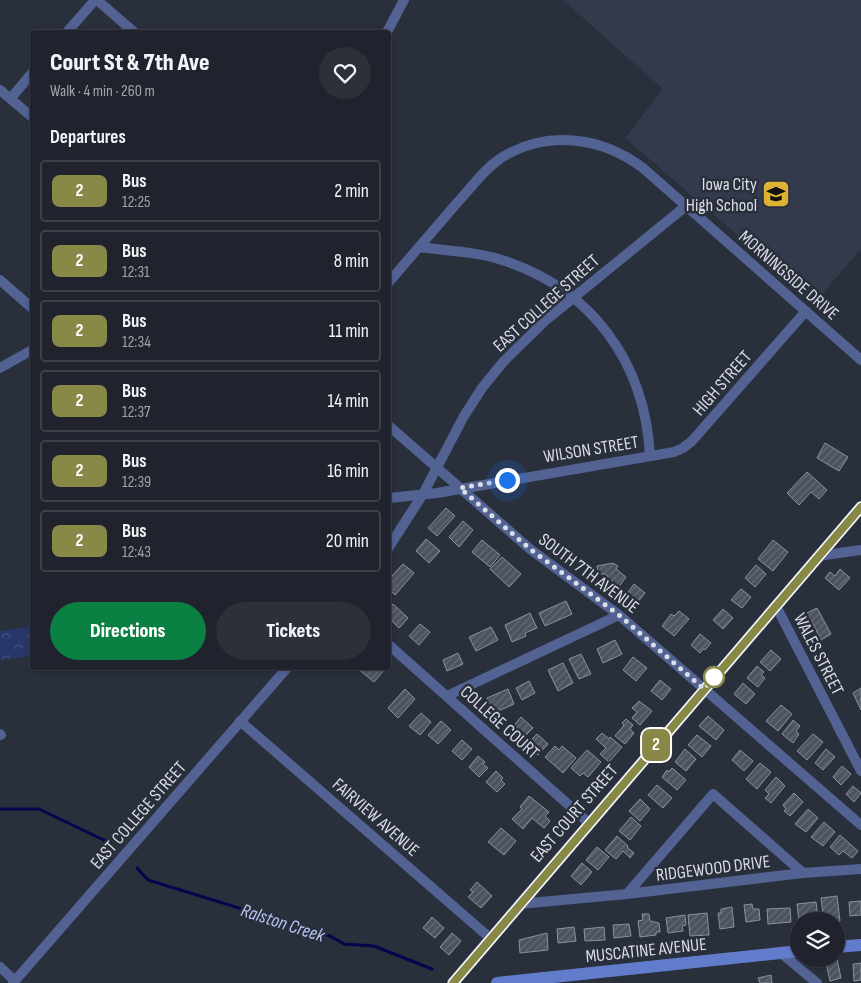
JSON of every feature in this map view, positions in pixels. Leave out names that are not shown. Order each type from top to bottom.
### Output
[{"type":"main road","points":[[845,946],[861,945]]},
{"type":"main road","name":"MUSCATINE AVENUE","points":[[497,983],[573,979],[790,952]]},
{"type":"street","points":[[69,30],[96,0],[132,30]]},
{"type":"street","points":[[388,30],[402,1]]},
{"type":"street","points":[[11,98],[30,75]]},
{"type":"street","points":[[0,90],[30,115]]},
{"type":"street","name":"MORNINGSIDE DRIVE","points":[[391,280],[477,179],[490,167],[515,150],[546,141],[563,139],[583,140],[616,151],[643,168],[861,360]]},
{"type":"street","name":"EAST COLLEGE STREET","points":[[391,544],[423,494],[464,416],[482,388],[504,361],[524,340],[574,297],[686,206]]},
{"type":"street","points":[[419,247],[477,253],[501,260],[524,268],[546,279],[574,297],[599,322],[612,339],[630,371],[641,398],[646,420],[650,456]]},
{"type":"street","points":[[0,280],[30,306]]},
{"type":"street","name":"HIGH STREET","points":[[650,456],[674,452],[692,441],[806,311]]},
{"type":"street","points":[[0,368],[30,351]]},
{"type":"street","name":"SOUTH 7TH AVENUE","points":[[391,428],[530,549],[619,615],[861,825]]},
{"type":"street","name":"WILSON STREET","points":[[391,498],[650,456]]},
{"type":"street","name":"EAST COURT STREET","points":[[452,983],[861,507]]},
{"type":"street","points":[[818,556],[861,550]]},
{"type":"street","name":"WALES STREET","points":[[776,606],[861,771]]},
{"type":"street","points":[[447,696],[619,615]]},
{"type":"street","name":"COLLEGE COURT","points":[[391,647],[589,823]]},
{"type":"street","name":"EAST COLLEGE STREET","points":[[14,982],[285,670]]},
{"type":"street","name":"FAIRVIEW AVENUE","points":[[240,721],[490,938]]},
{"type":"street","name":"RIDGEWOOD DRIVE","points":[[627,894],[713,794],[803,873]]},
{"type":"street","name":"RIDGEWOOD DRIVE","points":[[519,904],[627,894],[803,873],[861,869]]},
{"type":"street","points":[[781,953],[817,983]]},
{"type":"street","points":[[0,967],[14,982]]},
{"type":"shaded area","name":"Iowa City High School","points":[[563,0],[861,0],[861,252],[859,251],[815,302],[625,138],[663,89]]},
{"type":"green space","points":[[30,626],[30,656],[0,660],[0,631]]},
{"type":"building","points":[[825,443],[848,457],[839,471],[817,458]]},
{"type":"building","points":[[807,472],[827,490],[819,499],[811,492],[799,505],[787,493]]},
{"type":"building","points":[[446,508],[455,516],[437,536],[428,528]]},
{"type":"building","points":[[463,521],[473,530],[459,547],[449,537]]},
{"type":"building","points":[[426,539],[440,551],[429,563],[416,551]]},
{"type":"building","points":[[482,540],[500,555],[490,567],[472,552]]},
{"type":"building","points":[[773,540],[788,552],[773,571],[758,559]]},
{"type":"building","points":[[502,557],[521,574],[509,587],[490,569]]},
{"type":"building","points":[[613,563],[618,566],[616,569],[626,577],[618,588],[615,585],[614,588],[604,581],[608,576],[598,574],[597,566]]},
{"type":"building","points":[[403,564],[414,573],[395,595],[391,591],[391,577]]},
{"type":"building","points":[[756,565],[766,574],[755,587],[745,578]]},
{"type":"building","points":[[840,569],[850,578],[839,590],[825,578],[830,572],[835,576]]},
{"type":"building","points":[[634,584],[645,593],[636,604],[626,595]]},
{"type":"building","points":[[741,589],[751,597],[742,608],[731,600]]},
{"type":"building","points":[[566,601],[572,614],[545,626],[539,613]]},
{"type":"building","points":[[393,604],[408,618],[399,628],[391,620],[391,606]]},
{"type":"building","points":[[817,608],[831,634],[821,640],[811,620],[805,623],[801,616]]},
{"type":"building","points":[[723,609],[733,618],[723,629],[713,620]]},
{"type":"building","points":[[679,611],[689,619],[674,636],[662,626],[671,614],[674,616]]},
{"type":"building","points":[[530,613],[537,628],[525,633],[526,636],[512,642],[505,625]]},
{"type":"building","points":[[420,624],[430,632],[419,645],[409,636]]},
{"type":"building","points":[[491,627],[498,640],[476,651],[469,637]]},
{"type":"building","points":[[700,634],[711,643],[700,653],[691,645]]},
{"type":"building","points":[[615,640],[622,654],[603,663],[597,649]]},
{"type":"building","points":[[771,650],[781,659],[770,671],[760,662]]},
{"type":"building","points":[[458,653],[463,664],[447,671],[443,660]]},
{"type":"building","points":[[581,654],[591,674],[579,679],[569,659]]},
{"type":"building","points":[[633,657],[647,668],[636,681],[623,670]]},
{"type":"building","points":[[563,663],[573,683],[558,691],[548,670]]},
{"type":"building","points":[[757,666],[764,672],[761,675],[765,678],[758,687],[747,678]]},
{"type":"building","points":[[359,670],[384,670],[374,682]]},
{"type":"building","points":[[660,680],[671,689],[662,700],[651,691]]},
{"type":"building","points":[[529,681],[535,693],[522,700],[516,688]]},
{"type":"building","points":[[743,683],[755,694],[746,704],[734,694]]},
{"type":"building","points":[[861,688],[861,710],[853,693]]},
{"type":"building","points":[[405,689],[415,699],[398,718],[388,708]]},
{"type":"building","points":[[508,689],[514,704],[494,713],[487,698]]},
{"type":"building","points":[[639,701],[652,711],[640,725],[632,718],[637,712],[632,708]]},
{"type":"building","points":[[781,705],[792,714],[778,731],[766,721]]},
{"type":"building","points":[[421,713],[431,722],[420,735],[409,726]]},
{"type":"building","points":[[708,716],[724,730],[716,740],[699,726]]},
{"type":"building","points":[[521,717],[533,728],[523,738],[512,728]]},
{"type":"building","points":[[626,719],[633,725],[630,729],[634,733],[625,744],[615,736],[624,725],[622,723]]},
{"type":"building","points":[[793,720],[800,726],[796,731],[799,734],[793,743],[782,734]]},
{"type":"building","points":[[441,721],[451,730],[438,744],[428,735]]},
{"type":"building","points":[[602,733],[622,747],[609,762],[600,754],[606,748],[596,739]]},
{"type":"building","points":[[537,734],[548,744],[538,755],[527,744]]},
{"type":"building","points":[[813,734],[823,742],[807,760],[797,751]]},
{"type":"building","points":[[697,735],[711,746],[702,757],[688,745]]},
{"type":"building","points":[[462,740],[472,749],[462,760],[452,751]]},
{"type":"building","points":[[555,746],[559,750],[562,746],[576,758],[563,773],[545,757]]},
{"type":"building","points":[[685,749],[696,759],[686,771],[675,762]]},
{"type":"building","points":[[826,749],[835,757],[823,770],[815,763]]},
{"type":"building","points":[[587,750],[601,762],[588,777],[583,773],[580,776],[571,768]]},
{"type":"building","points":[[740,750],[753,761],[744,771],[732,760]]},
{"type":"building","points":[[478,756],[485,762],[483,764],[488,768],[479,777],[469,767]]},
{"type":"building","points":[[760,763],[771,772],[757,789],[746,779]]},
{"type":"building","points":[[842,766],[851,774],[841,785],[833,777]]},
{"type":"building","points":[[672,768],[686,780],[677,790],[662,777],[667,770],[669,772]]},
{"type":"building","points":[[496,771],[503,778],[501,780],[505,784],[497,792],[486,782]]},
{"type":"building","points":[[776,777],[785,786],[771,803],[765,798],[769,794],[765,790]]},
{"type":"building","points":[[657,785],[672,798],[663,808],[648,795]]},
{"type":"building","points":[[853,786],[861,793],[854,802],[846,794]]},
{"type":"building","points":[[794,793],[803,802],[790,816],[784,811],[786,809],[783,805]]},
{"type":"building","points":[[529,796],[549,812],[545,816],[550,821],[544,828],[532,818],[523,829],[512,819],[522,809],[520,807]]},
{"type":"building","points":[[640,799],[650,809],[640,821],[629,811]]},
{"type":"building","points":[[808,809],[818,818],[806,832],[795,824]]},
{"type":"building","points":[[631,817],[641,826],[630,840],[619,831]]},
{"type":"building","points":[[824,822],[835,832],[823,846],[811,837]]},
{"type":"building","points":[[501,828],[516,841],[504,855],[488,842]]},
{"type":"building","points":[[840,835],[858,851],[852,858],[843,851],[839,855],[830,847]]},
{"type":"building","points":[[617,836],[634,853],[630,858],[623,851],[616,859],[605,850]]},
{"type":"building","points":[[597,847],[609,857],[598,870],[586,860]]},
{"type":"building","points":[[582,863],[592,872],[581,885],[571,876]]},
{"type":"building","points":[[477,882],[492,896],[481,908],[468,897],[473,892],[470,890]]},
{"type":"building","points":[[837,896],[839,912],[823,912],[821,898]]},
{"type":"building","points":[[861,901],[861,915],[850,916],[849,902]]},
{"type":"building","points":[[816,902],[817,912],[798,912],[797,904]]},
{"type":"building","points":[[752,904],[753,909],[759,909],[760,920],[746,922],[744,905]]},
{"type":"building","points":[[732,907],[734,927],[720,929],[718,913],[721,913],[721,909]]},
{"type":"building","points":[[790,908],[790,922],[768,924],[767,909]]},
{"type":"building","points":[[707,913],[709,935],[690,936],[688,915]]},
{"type":"building","points":[[642,914],[649,914],[650,921],[659,923],[660,932],[656,932],[656,935],[640,937],[638,921],[643,920]]},
{"type":"building","points":[[685,915],[686,925],[682,926],[683,931],[668,933],[666,918]]},
{"type":"building","points":[[432,917],[444,928],[435,938],[423,928]]},
{"type":"building","points":[[629,924],[631,936],[614,938],[613,925]]},
{"type":"building","points":[[574,927],[576,941],[558,943],[557,929]]},
{"type":"building","points":[[604,927],[605,940],[585,941],[584,929]]},
{"type":"building","points":[[452,933],[461,941],[449,955],[440,947]]},
{"type":"building","points":[[547,933],[548,950],[520,953],[519,940]]},
{"type":"building","points":[[861,963],[861,980],[854,981],[853,964]]},
{"type":"building","points":[[827,967],[839,967],[841,978],[830,981]]},
{"type":"building","points":[[771,975],[772,983],[760,983],[758,978]]},
{"type":"waterway","name":"Ralston Creek","points":[[0,809],[39,809],[110,843]]},
{"type":"waterway","name":"Ralston Creek","points":[[137,868],[148,880],[330,936],[344,944],[374,946],[432,969]]},
{"type":"bus line","name":"2","points":[[453,983],[861,507]]},
{"type":"place","name":"Iowa City High School","points":[[776,194]]},
{"type":"route","points":[[507,480],[460,488],[530,549],[619,615],[704,689],[714,677]]}]
